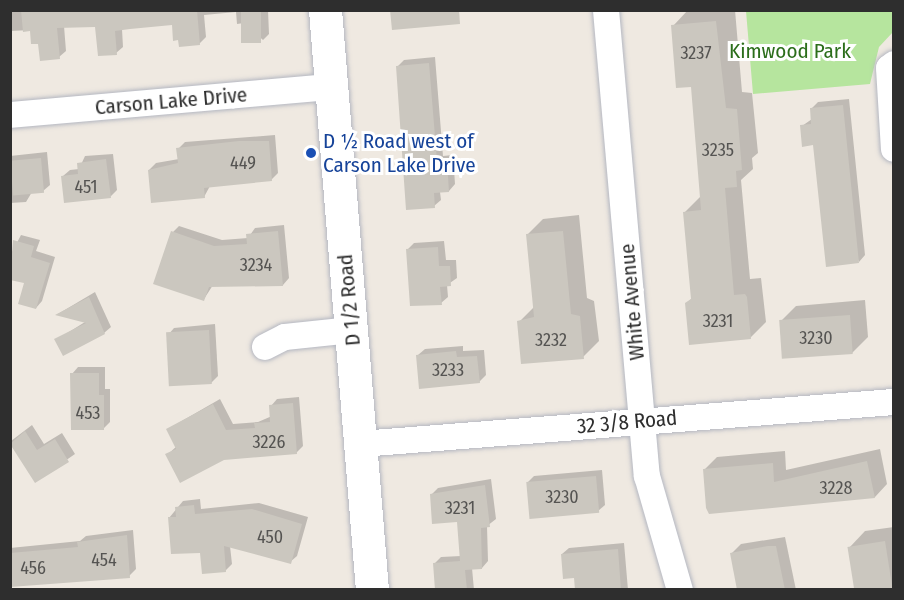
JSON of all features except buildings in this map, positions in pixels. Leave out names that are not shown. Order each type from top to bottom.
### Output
[{"type":"main road","name":"D 1/2 Road","points":[[325,10],[372,590]]},
{"type":"street","name":"White Avenue","points":[[606,10],[644,421],[647,476],[680,590]]},
{"type":"street","points":[[891,66],[894,149]]},
{"type":"street","name":"Carson Lake Drive","points":[[10,115],[331,87]]},
{"type":"street","points":[[265,347],[285,337],[352,330]]},
{"type":"street","name":"32 3/8 Road","points":[[361,444],[894,402]]},
{"type":"green space","name":"Kimwood Park","points":[[746,11],[893,11],[893,32],[879,47],[870,84],[753,94]]},
{"type":"place","name":"D ½ Road west of Carson Lake Drive","points":[[311,153]]}]
